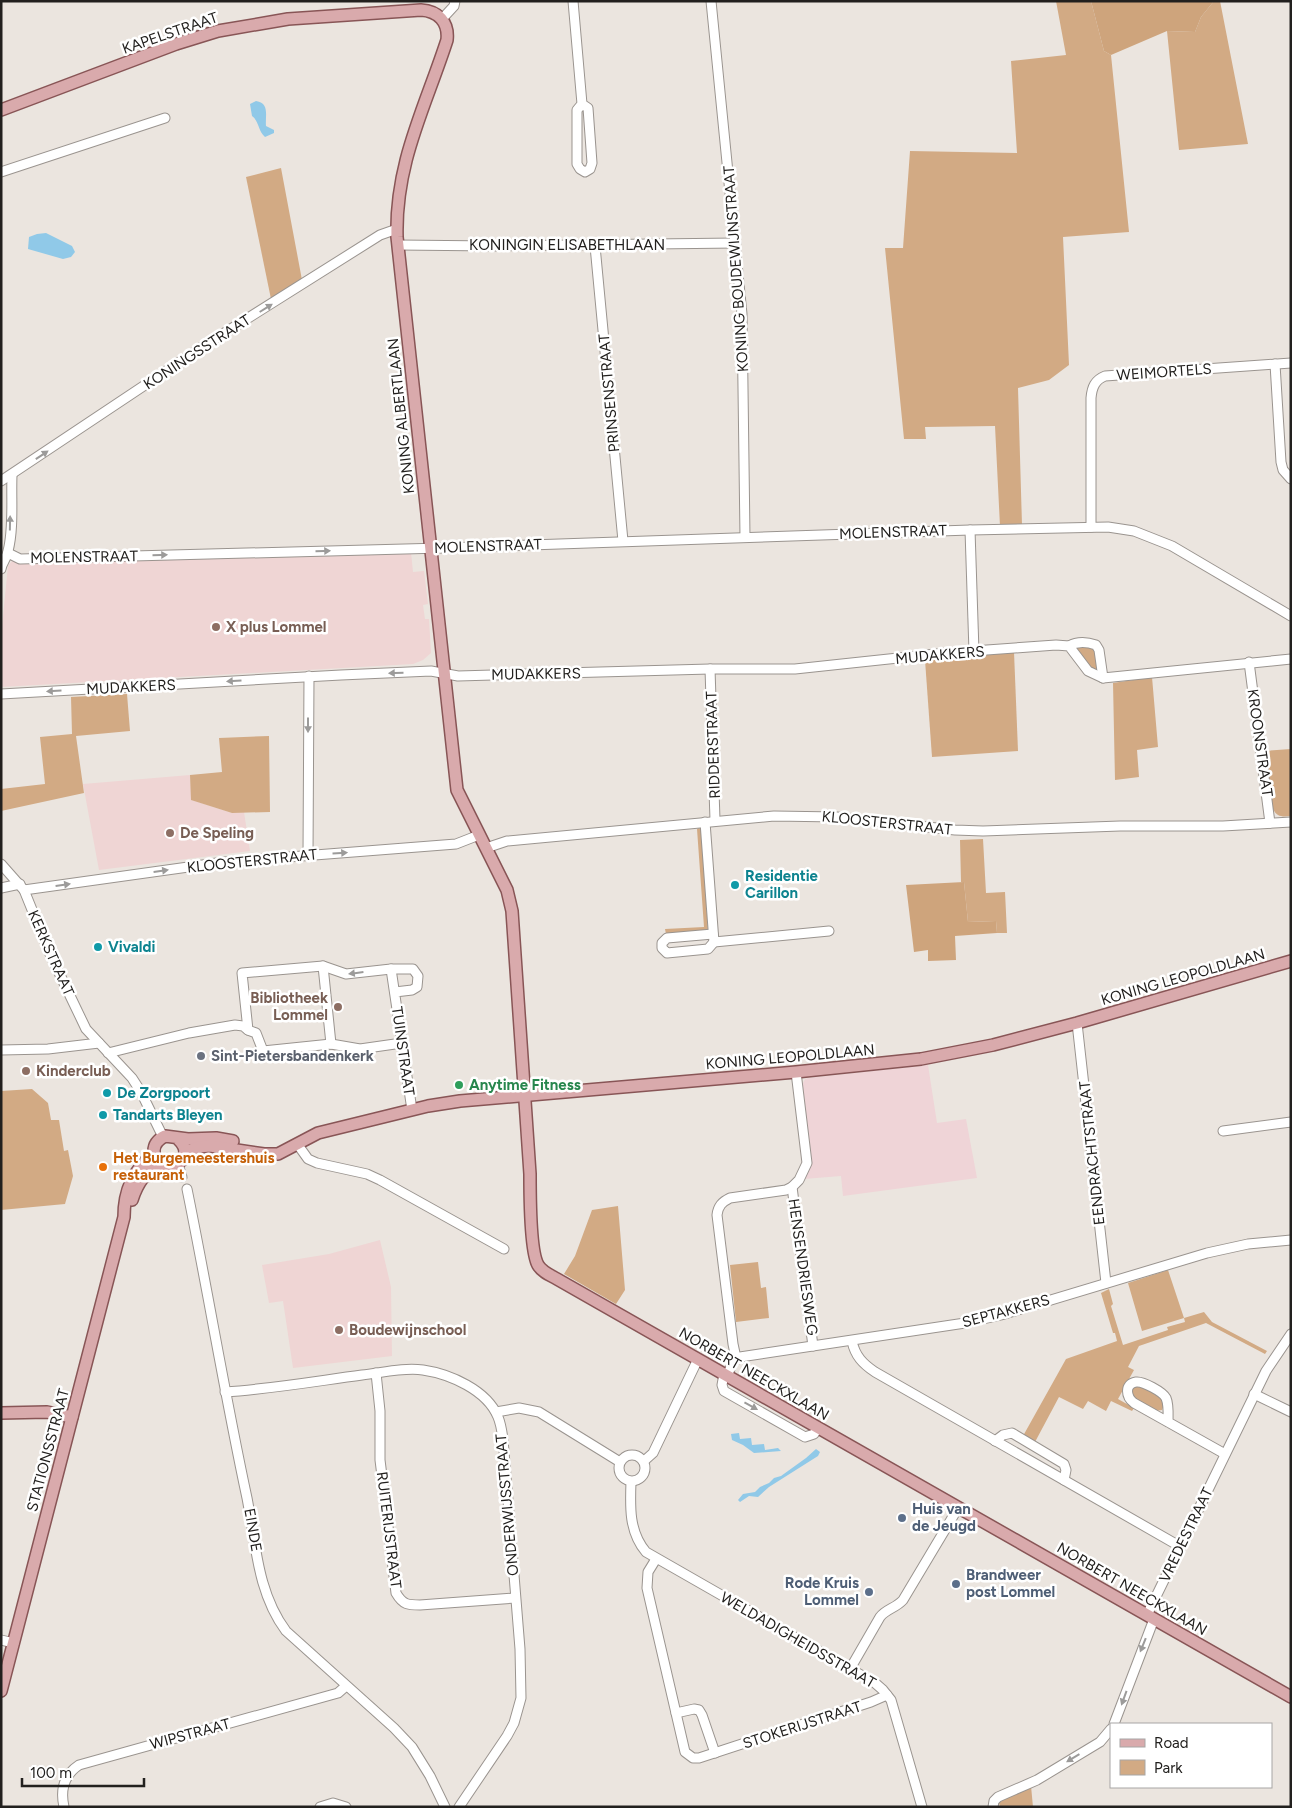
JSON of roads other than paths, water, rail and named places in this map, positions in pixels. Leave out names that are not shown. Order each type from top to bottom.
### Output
[{"type":"main road","name":"KAPELSTRAAT","points":[[1,110],[183,42],[243,26],[288,19],[405,11],[431,11],[442,19]]},
{"type":"main road","name":"KONING ALBERTLAAN","points":[[442,19],[447,27],[447,40],[406,155],[399,192],[398,245],[457,790],[507,890],[512,911],[530,1174],[533,1246],[537,1264]]},
{"type":"main road","name":"KONING LEOPOLDLAAN","points":[[293,1148],[318,1133],[443,1104],[921,1059],[993,1045],[1078,1024],[1291,961]]},
{"type":"main road","points":[[178,1138],[184,1147],[184,1157],[178,1164],[166,1167],[160,1164],[154,1153],[155,1146],[163,1137],[216,1138],[228,1144]]},
{"type":"main road","points":[[185,1152],[199,1147],[228,1144],[293,1148]]},
{"type":"main road","name":"STATIONSSTRAAT","points":[[1,1691],[124,1217],[127,1194],[135,1173],[142,1163],[154,1153]]},
{"type":"main road","name":"STATIONSSTRAAT","points":[[124,1217],[130,1209],[137,1187],[144,1176],[148,1171],[160,1164]]},
{"type":"main road","name":"NORBERT NEECKXLAAN","points":[[537,1264],[546,1273],[1291,1697]]},
{"type":"main road","points":[[1,1413],[47,1412],[72,1417]]},
{"type":"street","points":[[442,19],[454,6],[455,1]]},
{"type":"street","points":[[573,1],[582,104],[577,110],[577,164],[585,172],[590,169],[592,163],[588,108],[582,104]]},
{"type":"street","name":"KONING BOUDEWIJNSTRAAT","points":[[712,1],[742,314],[745,537]]},
{"type":"street","points":[[1,172],[165,118]]},
{"type":"street","name":"KONINGSSTRAAT","points":[[1,481],[199,349],[380,236],[397,229]]},
{"type":"street","name":"KONINGIN ELISABETHLAAN","points":[[398,245],[595,246],[736,243]]},
{"type":"street","name":"PRINSENSTRAAT","points":[[595,246],[622,541]]},
{"type":"street","name":"WEIMORTELS","points":[[1091,527],[1091,398],[1094,383],[1098,378],[1291,363]]},
{"type":"street","points":[[1275,364],[1283,470],[1291,479]]},
{"type":"street","points":[[1,570],[2,563],[8,553],[12,475]]},
{"type":"street","name":"MOLENSTRAAT","points":[[8,553],[20,559],[1091,527],[1134,531],[1172,546],[1291,616]]},
{"type":"street","points":[[970,530],[974,652]]},
{"type":"street","name":"MUDAKKERS","points":[[1,694],[309,676],[431,671],[458,676],[804,668],[1056,645],[1070,646],[1075,643],[1096,645],[1099,650],[1103,678]]},
{"type":"street","points":[[1070,646],[1088,671],[1103,678],[1291,659]]},
{"type":"street","name":"KROONSTRAAT","points":[[1249,662],[1270,823]]},
{"type":"street","name":"RIDDERSTRAAT","points":[[710,669],[715,820]]},
{"type":"street","points":[[308,856],[309,676]]},
{"type":"street","name":"KLOOSTERSTRAAT","points":[[486,848],[507,841],[715,820],[774,816],[816,816],[954,830],[984,831],[1291,822]]},
{"type":"street","points":[[705,822],[713,938],[708,949],[667,953],[662,948],[662,943],[667,938],[713,938],[829,932]]},
{"type":"street","name":"KLOOSTERSTRAAT","points":[[1,888],[224,862],[456,844],[479,835]]},
{"type":"street","name":"KERKSTRAAT","points":[[1,864],[22,887],[86,1029],[132,1078],[163,1137]]},
{"type":"street","points":[[248,1030],[242,973],[323,966],[346,974],[391,969]]},
{"type":"street","points":[[323,966],[331,1044]]},
{"type":"street","name":"TUINSTRAAT","points":[[395,992],[412,990],[417,986],[418,976],[416,971],[410,968],[391,969],[412,1110]]},
{"type":"street","name":"EENDRACHTSTRAAT","points":[[1078,1024],[1106,1284]]},
{"type":"street","points":[[108,1053],[190,1033],[235,1026],[243,1026],[256,1033],[263,1051],[331,1044],[360,1049],[402,1043]]},
{"type":"street","points":[[1,1050],[48,1049],[99,1043]]},
{"type":"street","name":"HENSENDRIESWEG","points":[[736,1358],[724,1274],[718,1210],[722,1202],[730,1198],[786,1190],[792,1187],[803,1174],[806,1163],[796,1072]]},
{"type":"street","points":[[1223,1131],[1291,1122]]},
{"type":"street","points":[[293,1148],[317,1163],[367,1174],[380,1180],[504,1249]]},
{"type":"street","points":[[178,1164],[182,1177]]},
{"type":"street","name":"HENSENDRIESWEG","points":[[792,1187],[814,1346]]},
{"type":"street","name":"EINDE","points":[[187,1190],[262,1581],[268,1601],[286,1631],[394,1728],[412,1747],[421,1759],[445,1807]]},
{"type":"street","name":"SEPTAKKERS","points":[[736,1358],[983,1319],[1231,1247],[1267,1241],[1291,1240]]},
{"type":"street","name":"VREDESTRAAT","points":[[1114,1723],[1151,1617],[1181,1547],[1254,1394],[1274,1356],[1291,1334]]},
{"type":"street","points":[[852,1341],[857,1355],[865,1365],[875,1372],[1181,1547]]},
{"type":"street","points":[[725,1375],[736,1358]]},
{"type":"street","points":[[644,1461],[652,1453],[698,1360]]},
{"type":"street","name":"ONDERWIJSSTRAAT","points":[[225,1392],[376,1373],[422,1370],[448,1376],[475,1390],[486,1399],[500,1419],[504,1439],[521,1684],[519,1706],[507,1736],[459,1807]]},
{"type":"street","name":"RUITERIJSTRAAT","points":[[376,1373],[380,1411],[380,1460],[396,1594],[400,1601],[410,1605],[420,1605],[514,1598]]},
{"type":"street","points":[[1168,1422],[1168,1402],[1161,1392],[1141,1382],[1134,1382],[1130,1385],[1128,1388],[1129,1399],[1168,1422],[1225,1454]]},
{"type":"street","points":[[1254,1394],[1291,1412]]},
{"type":"street","points":[[496,1412],[520,1408],[539,1412],[620,1462]]},
{"type":"street","points":[[995,1440],[1003,1435],[1012,1433],[1064,1464],[1066,1470],[1064,1480]]},
{"type":"street","points":[[637,1455],[644,1461],[646,1469],[640,1480],[627,1481],[620,1475],[619,1466],[623,1458],[637,1455]]},
{"type":"street","points":[[631,1482],[630,1502],[635,1533],[638,1542],[646,1552],[656,1559]]},
{"type":"street","points":[[850,1669],[880,1617],[885,1611],[894,1608],[903,1600],[958,1508]]},
{"type":"street","name":"WELDADIGHEIDSSTRAAT","points":[[656,1559],[875,1683],[891,1700],[922,1807]]},
{"type":"street","name":"STOKERIJSTRAAT","points":[[656,1559],[648,1572],[648,1588],[685,1752],[688,1756],[699,1758],[871,1702],[887,1695]]},
{"type":"street","points":[[1,1640],[14,1644]]},
{"type":"street","name":"WIPSTRAAT","points":[[64,1807],[62,1798],[64,1781],[79,1765],[338,1693],[346,1686]]},
{"type":"street","points":[[676,1713],[694,1709],[699,1710],[715,1753]]},
{"type":"street","points":[[993,1807],[994,1801],[998,1797],[1037,1780],[1100,1742],[1110,1730]]},
{"type":"street","points":[[320,1807],[333,1803],[346,1807]]},
{"type":"water","points":[[256,101],[265,107],[266,126],[274,130],[274,133],[265,137],[252,116],[250,104]]},
{"type":"water","points":[[46,233],[72,246],[75,252],[71,257],[63,259],[28,249],[29,237]]},
{"type":"water","points":[[739,1433],[740,1439],[751,1438],[752,1445],[764,1444],[765,1450],[778,1448],[781,1451],[754,1453],[732,1440],[731,1434]]},
{"type":"water","points":[[816,1449],[820,1452],[818,1456],[769,1487],[758,1497],[749,1496],[740,1502],[738,1500],[743,1494],[755,1492],[774,1478],[781,1476]]},
{"type":"place","name":"X plus Lommel","points":[[216,627]]},
{"type":"place","name":"De Speling","points":[[170,833]]},
{"type":"place","name":"Residentie Carillon","points":[[735,885]]},
{"type":"place","name":"Vivaldi","points":[[98,947]]},
{"type":"place","name":"Bibliotheek Lommel","points":[[338,1007]]},
{"type":"place","name":"Sint-Pietersbandenkerk","points":[[201,1056]]},
{"type":"place","name":"Kinderclub","points":[[26,1071]]},
{"type":"place","name":"Anytime Fitness","points":[[459,1085]]},
{"type":"place","name":"De Zorgpoort","points":[[107,1093]]},
{"type":"place","name":"Tandarts Bleyen","points":[[103,1115]]},
{"type":"place","name":"Het Burgemeestershuis restaurant","points":[[103,1167]]},
{"type":"place","name":"Boudewijnschool","points":[[339,1330]]},
{"type":"place","name":"Huis van de Jeugd","points":[[902,1518]]},
{"type":"place","name":"Brandweer post Lommel","points":[[956,1584]]},
{"type":"place","name":"Rode Kruis Lommel","points":[[869,1592]]}]
